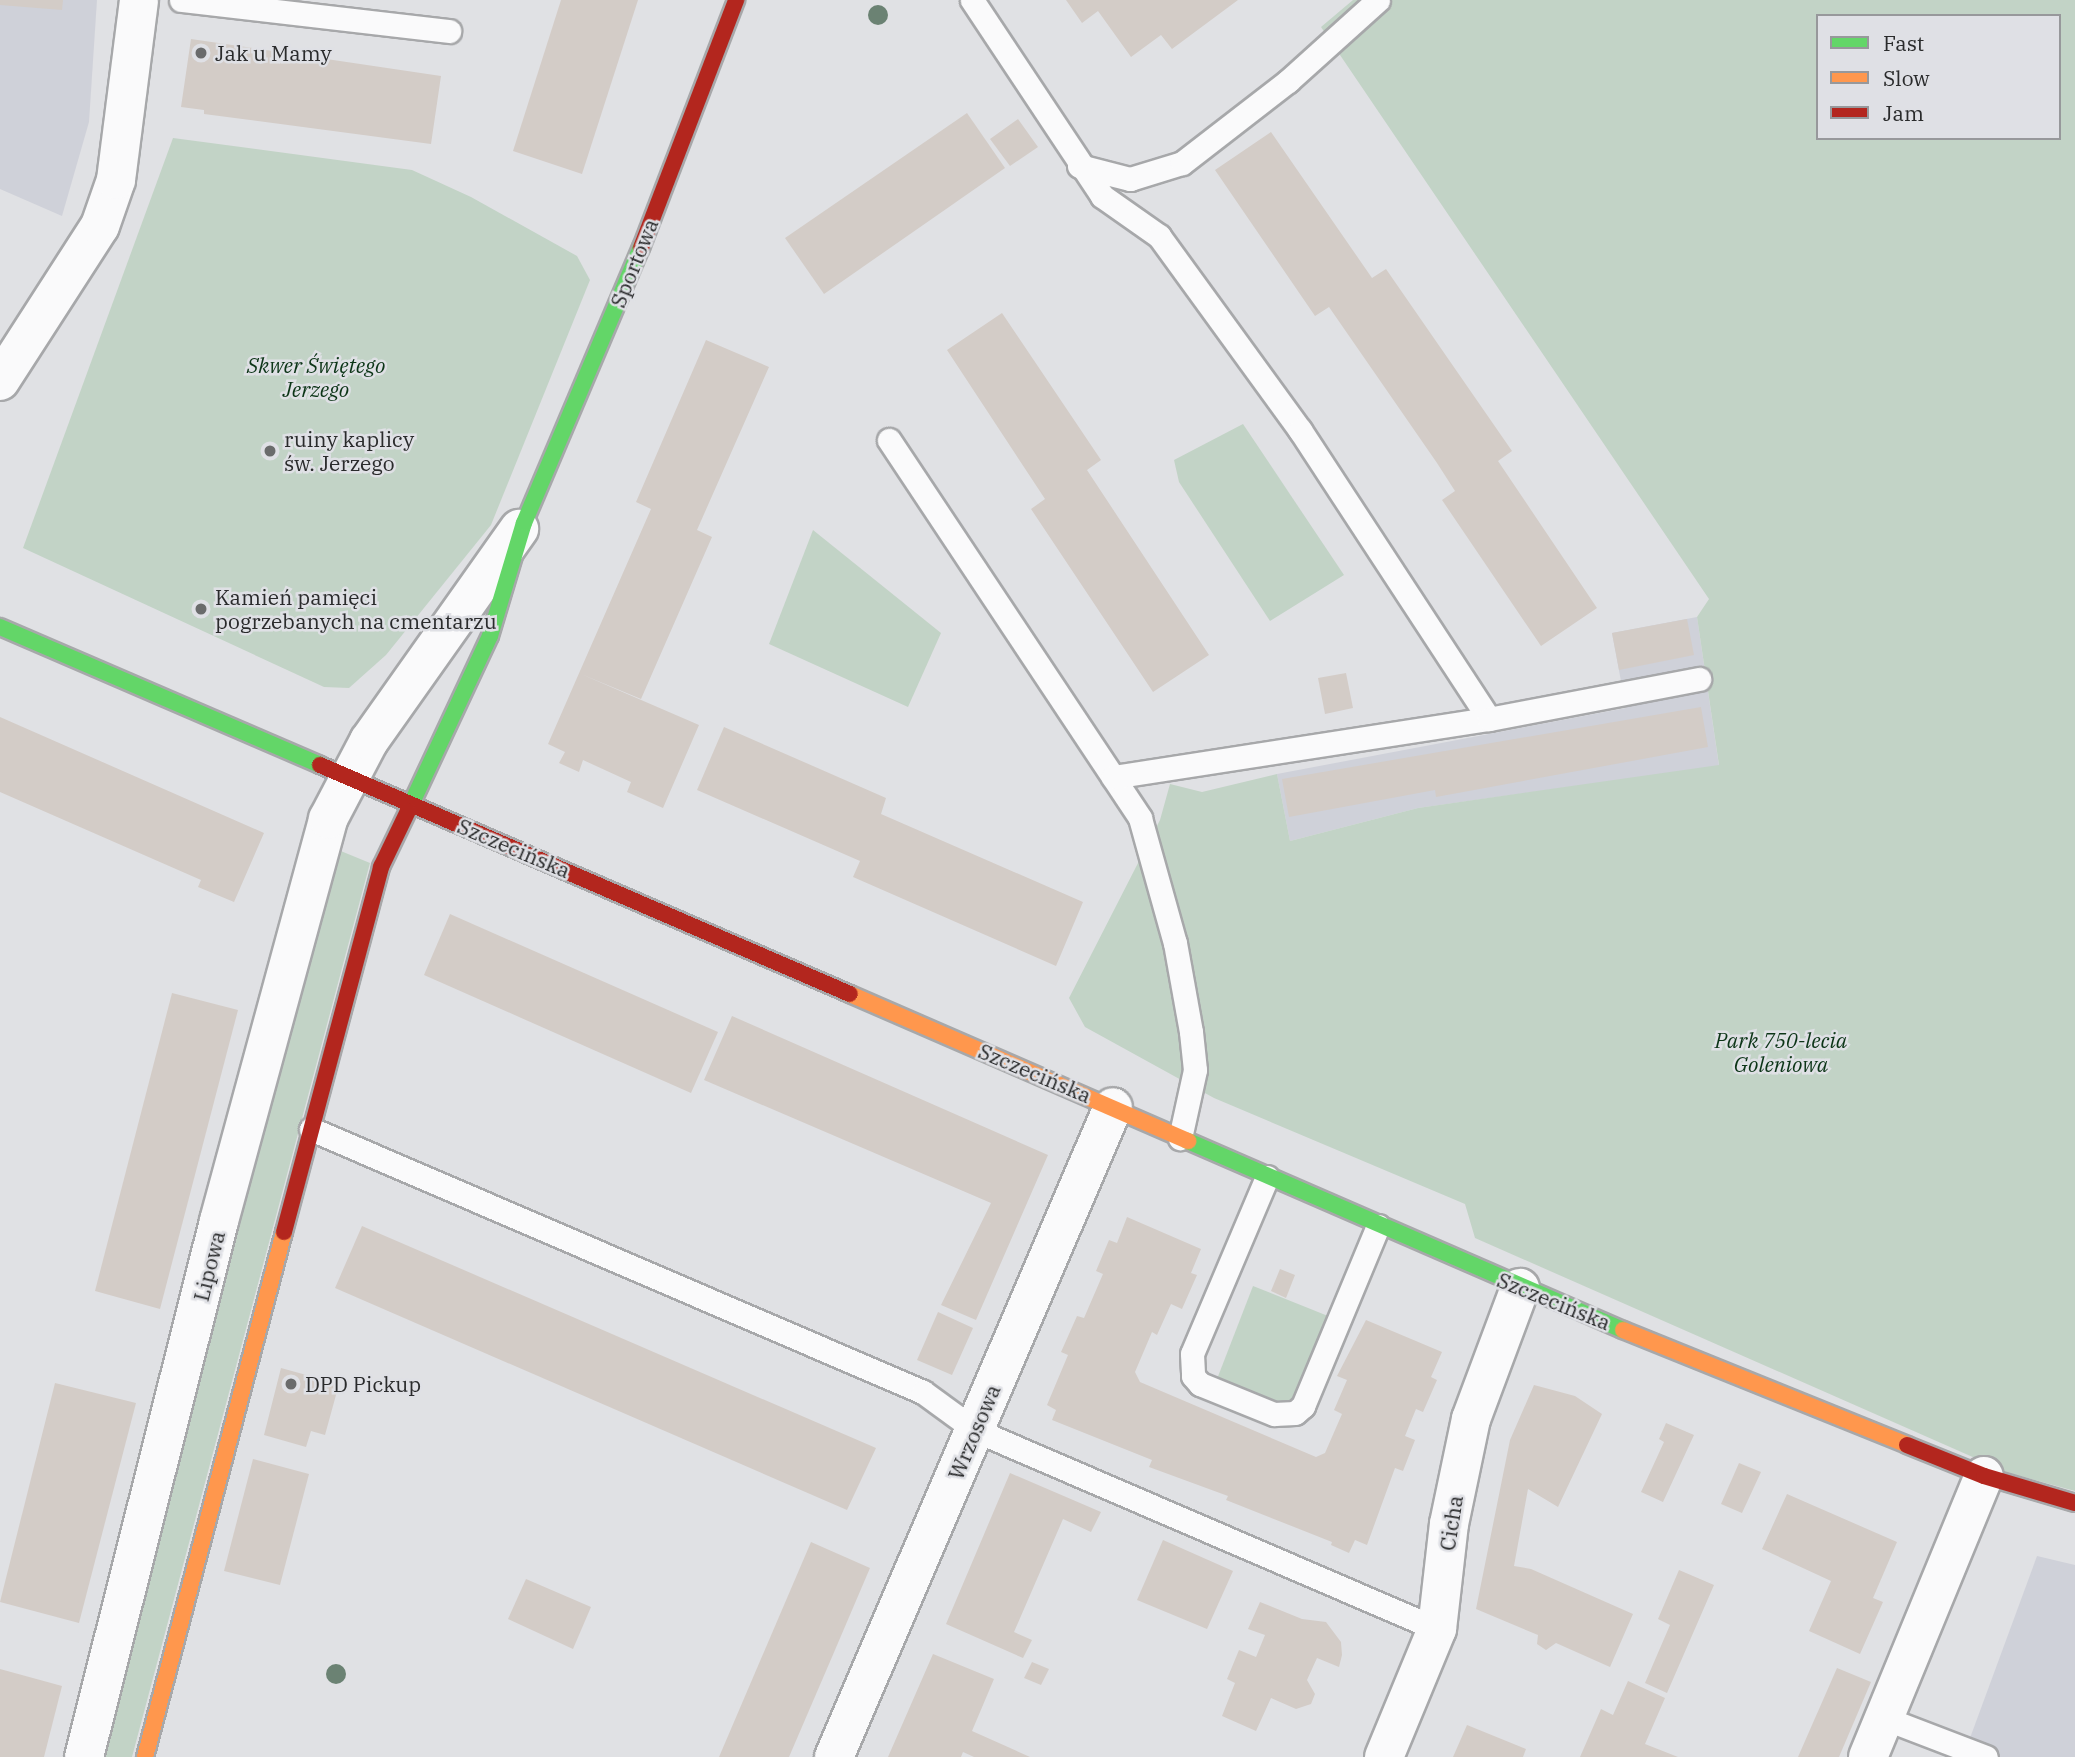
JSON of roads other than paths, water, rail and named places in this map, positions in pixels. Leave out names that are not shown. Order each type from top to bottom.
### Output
[{"type":"street","points":[[0,381],[100,226],[116,180],[139,0]]},
{"type":"street","name":"Sportowa","points":[[410,805],[490,636],[524,523],[632,271],[736,0]]},
{"type":"street","name":"Sportowa","points":[[346,778],[524,523]]},
{"type":"street","name":"Szczecińska","points":[[0,627],[1113,1107],[1520,1288],[1984,1476],[2075,1503]]},
{"type":"street","name":"Lipowa","points":[[84,1757],[282,982],[328,819],[346,778]]},
{"type":"street","points":[[145,1757],[381,867],[410,805]]},
{"type":"street","name":"Wrzosowa","points":[[834,1757],[1113,1107]]},
{"type":"street","name":"Cicha","points":[[1384,1757],[1437,1629],[1450,1524],[1471,1419],[1520,1288]]},
{"type":"street","points":[[1868,1757],[1984,1476]]},
{"type":"lane","points":[[181,0],[449,32]]},
{"type":"lane","points":[[972,0],[1079,166],[1102,197],[1159,236],[1300,430],[1489,719]]},
{"type":"lane","points":[[1079,166],[1130,179],[1182,163],[1288,81],[1378,0]]},
{"type":"lane","points":[[889,440],[1140,818],[1175,943],[1195,1070],[1180,1138]]},
{"type":"lane","points":[[1113,777],[1489,719],[1699,680]]},
{"type":"lane","points":[[311,1129],[923,1392],[975,1430],[1437,1629]]},
{"type":"lane","points":[[1267,1177],[1192,1354],[1190,1365],[1200,1384],[1274,1414],[1295,1413],[1303,1406],[1378,1226]]},
{"type":"lane","points":[[1884,1718],[1986,1757]]},
{"type":"place","name":"Jak u Mamy","points":[[201,53]]},
{"type":"place","name":"ruiny kaplicy św. Jerzego","points":[[270,451]]},
{"type":"place","name":"Kamień pamięci pogrzebanych na cmentarzu","points":[[201,609]]},
{"type":"place","name":"DPD Pickup","points":[[291,1384]]},
{"type":"park label","name":"Skwer Świętego Jerzego","points":[[316,377]]},
{"type":"park label","name":"Park 750-lecia Goleniowa","points":[[1781,1052]]}]
